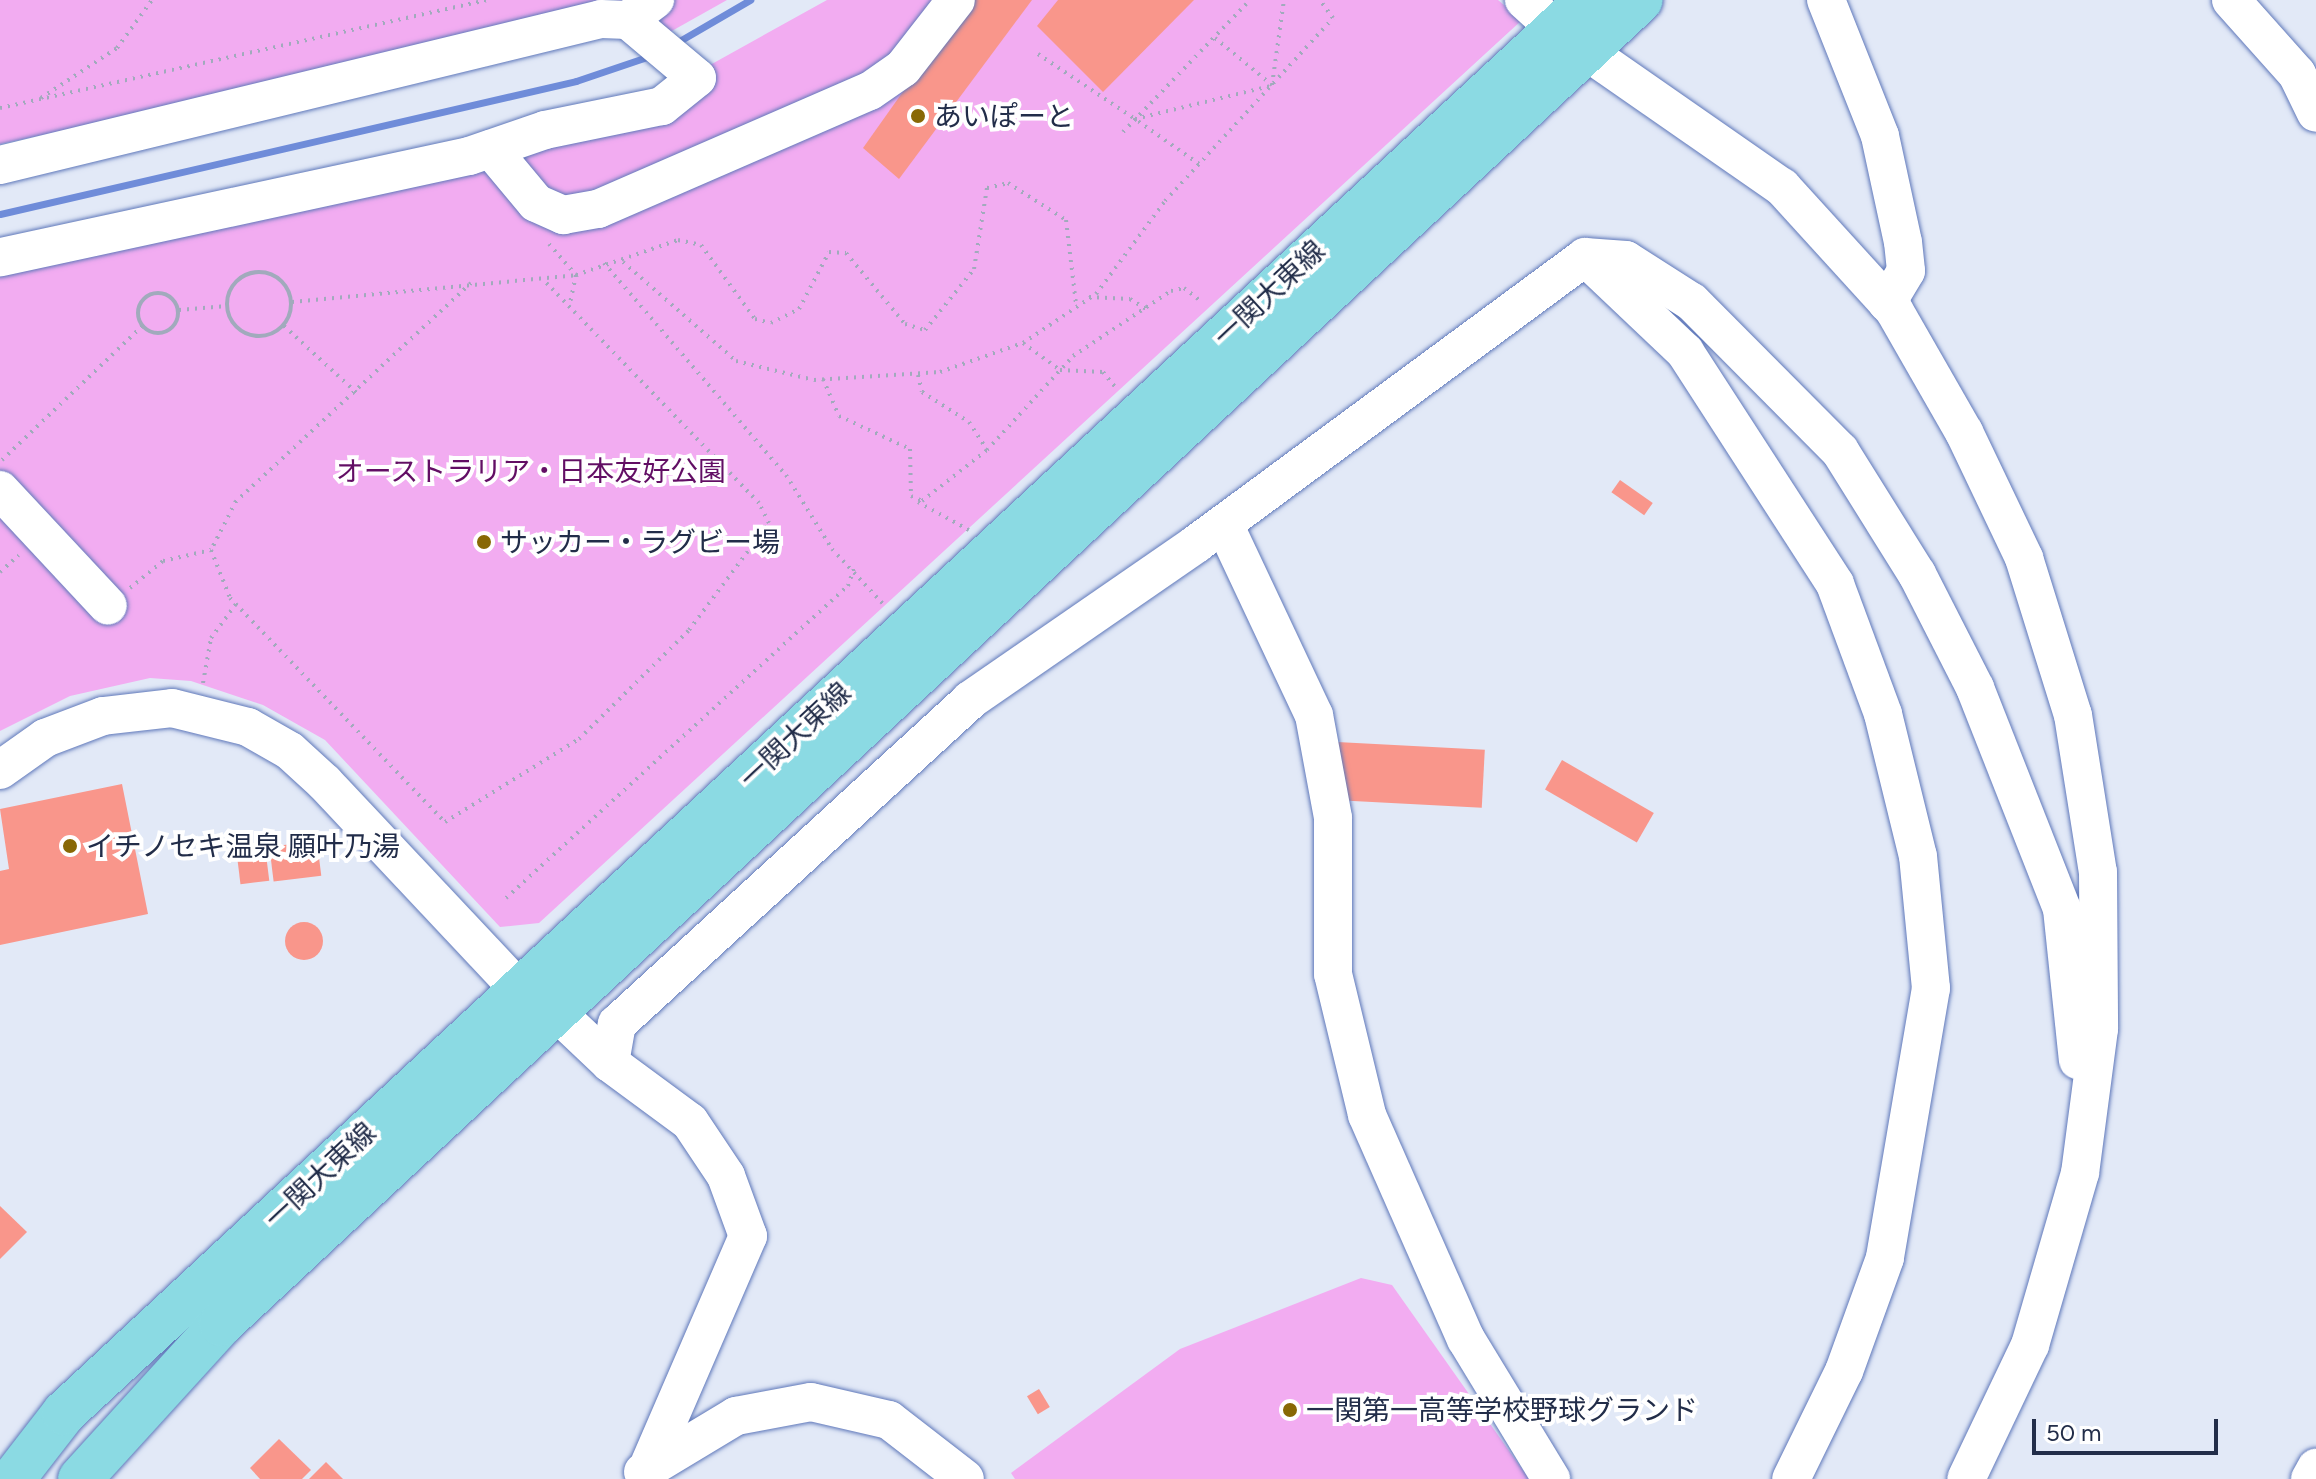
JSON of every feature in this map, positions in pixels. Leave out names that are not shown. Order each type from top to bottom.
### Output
[{"type":"main road","name":"一関大東線","points":[[13,1479],[64,1413],[537,1000],[1598,20]]},
{"type":"main road","name":"一関大東線","points":[[80,1479],[221,1324],[537,1000]]},
{"type":"street","points":[[491,149],[536,203],[563,215],[598,209],[870,91],[903,68],[956,0]]},
{"type":"street","points":[[1524,0],[1598,20],[1782,187],[1887,303],[1964,432],[2024,558],[2073,715],[2098,872],[2099,1029],[2085,1135],[2030,1345],[1966,1479]]},
{"type":"street","points":[[1826,0],[1880,136],[1903,242],[1906,271],[1887,303]]},
{"type":"street","points":[[2231,0],[2297,74],[2316,113]]},
{"type":"street","points":[[0,165],[642,10],[697,78],[662,106],[491,149],[0,257]]},
{"type":"street","points":[[610,1063],[617,1024],[970,700],[1224,524],[1585,257],[1626,260],[1692,302],[1840,451],[1917,574],[1975,688],[2062,909],[2085,1135]]},
{"type":"street","points":[[1585,257],[1685,352],[1835,584],[1883,714],[1918,856],[1931,988],[1885,1258],[1844,1371],[1791,1479]]},
{"type":"street","points":[[0,490],[108,606]]},
{"type":"street","points":[[1224,524],[1314,715],[1333,818],[1333,974],[1367,1115],[1466,1339],[1551,1479]]},
{"type":"street","points":[[0,770],[45,738],[103,716],[172,708],[248,727],[290,751],[325,783],[537,1000],[610,1063],[690,1122],[726,1176],[748,1236],[643,1472]]},
{"type":"street","points":[[643,1472],[736,1416],[811,1402],[889,1420],[965,1479]]},
{"type":"street","points":[[2310,1479],[2316,1468]]},
{"type":"path","points":[[152,0],[117,48],[80,78],[0,108],[487,0]]},
{"type":"path","points":[[1123,132],[1250,0]]},
{"type":"path","points":[[1272,85],[1284,0]]},
{"type":"path","points":[[623,262],[736,361],[823,379],[918,375],[1023,343],[1089,297],[1199,164],[1333,18],[1320,0]]},
{"type":"path","points":[[1215,37],[1272,85]]},
{"type":"path","points":[[1038,54],[1199,164]]},
{"type":"path","points":[[1135,119],[1272,85]]},
{"type":"path","points":[[292,302],[471,283],[543,279],[604,263],[623,262],[678,240],[701,245],[755,319],[771,323],[799,309],[829,252],[846,253],[905,324],[925,330],[974,269],[987,188],[1008,183],[1066,220],[1076,304]]},
{"type":"path","points":[[604,263],[786,475],[832,549],[855,566],[887,609]]},
{"type":"path","points":[[227,306],[235,282],[258,271],[281,280],[292,302],[284,326]]},
{"type":"path","points":[[471,283],[358,394],[236,501],[211,550],[216,577],[236,604],[445,822],[579,739],[689,630],[764,534],[768,514],[543,279]]},
{"type":"path","points":[[916,502],[987,450],[1060,370],[1146,309],[1184,288],[1202,302]]},
{"type":"path","points":[[142,326],[138,310],[146,296],[170,296],[179,310]]},
{"type":"path","points":[[1089,297],[1130,299],[1146,309]]},
{"type":"path","points":[[179,310],[227,306]]},
{"type":"path","points":[[227,306],[249,335],[284,326]]},
{"type":"path","points":[[142,326],[170,330],[179,310]]},
{"type":"path","points":[[0,462],[142,326]]},
{"type":"path","points":[[284,326],[358,394]]},
{"type":"path","points":[[1023,343],[1060,370],[1103,372],[1121,393]]},
{"type":"path","points":[[918,375],[922,392],[969,422],[987,450]]},
{"type":"path","points":[[823,379],[839,416],[910,449],[916,502]]},
{"type":"path","points":[[916,502],[971,531]]},
{"type":"path","points":[[108,606],[163,561],[211,550]]},
{"type":"path","points":[[506,898],[848,586],[855,566]]},
{"type":"path","points":[[202,690],[211,638],[236,604]]},
{"type":"green space","points":[[0,0],[602,0],[514,34],[0,144]]},
{"type":"green space","points":[[615,0],[727,0],[670,32]]},
{"type":"green space","name":"オーストラリア・日本友好公園","points":[[827,0],[1498,0],[1522,20],[539,923],[500,927],[325,740],[263,705],[191,681],[150,678],[70,696],[0,731],[0,251],[665,90]]},
{"type":"green space","name":"一関第一高等学校野球グランド","points":[[1361,1278],[1392,1285],[1529,1479],[1015,1479],[1011,1473],[1180,1349]]},
{"type":"building","name":"あいぽーと","points":[[968,0],[1032,0],[899,179],[863,148]]},
{"type":"building","name":"あいぽーと","points":[[1058,0],[1194,0],[1103,92],[1037,26]]},
{"type":"building","points":[[1620,480],[1653,503],[1644,515],[1611,492]]},
{"type":"building","points":[[1337,742],[1485,750],[1482,808],[1334,800]]},
{"type":"building","points":[[1562,760],[1654,813],[1637,842],[1545,789]]},
{"type":"building","name":"イチノセキ温泉 願叶乃湯","points":[[122,784],[148,914],[0,945],[0,871],[9,869],[0,809]]},
{"type":"building","points":[[317,841],[321,876],[274,882],[269,847]]},
{"type":"building","points":[[265,846],[269,881],[240,884],[236,850]]},
{"type":"building","points":[[304,922],[317,928],[323,941],[317,954],[304,960],[291,954],[285,941],[291,928]]},
{"type":"building","points":[[0,1206],[27,1232],[0,1259]]},
{"type":"building","points":[[1039,1389],[1050,1407],[1038,1414],[1027,1396]]},
{"type":"building","points":[[279,1439],[311,1470],[302,1479],[260,1479],[250,1468]]},
{"type":"building","points":[[326,1462],[343,1479],[309,1479]]},
{"type":"waterway","points":[[676,43],[750,0]]},
{"type":"waterway","points":[[0,214],[576,81],[650,56]]},
{"type":"place","name":"あいぽーと","points":[[918,116]]},
{"type":"place","name":"サッカー・ラグビー場","points":[[484,542]]},
{"type":"place","name":"イチノセキ温泉 願叶乃湯","points":[[70,846]]},
{"type":"place","name":"一関第一高等学校野球グランド","points":[[1290,1410]]}]
